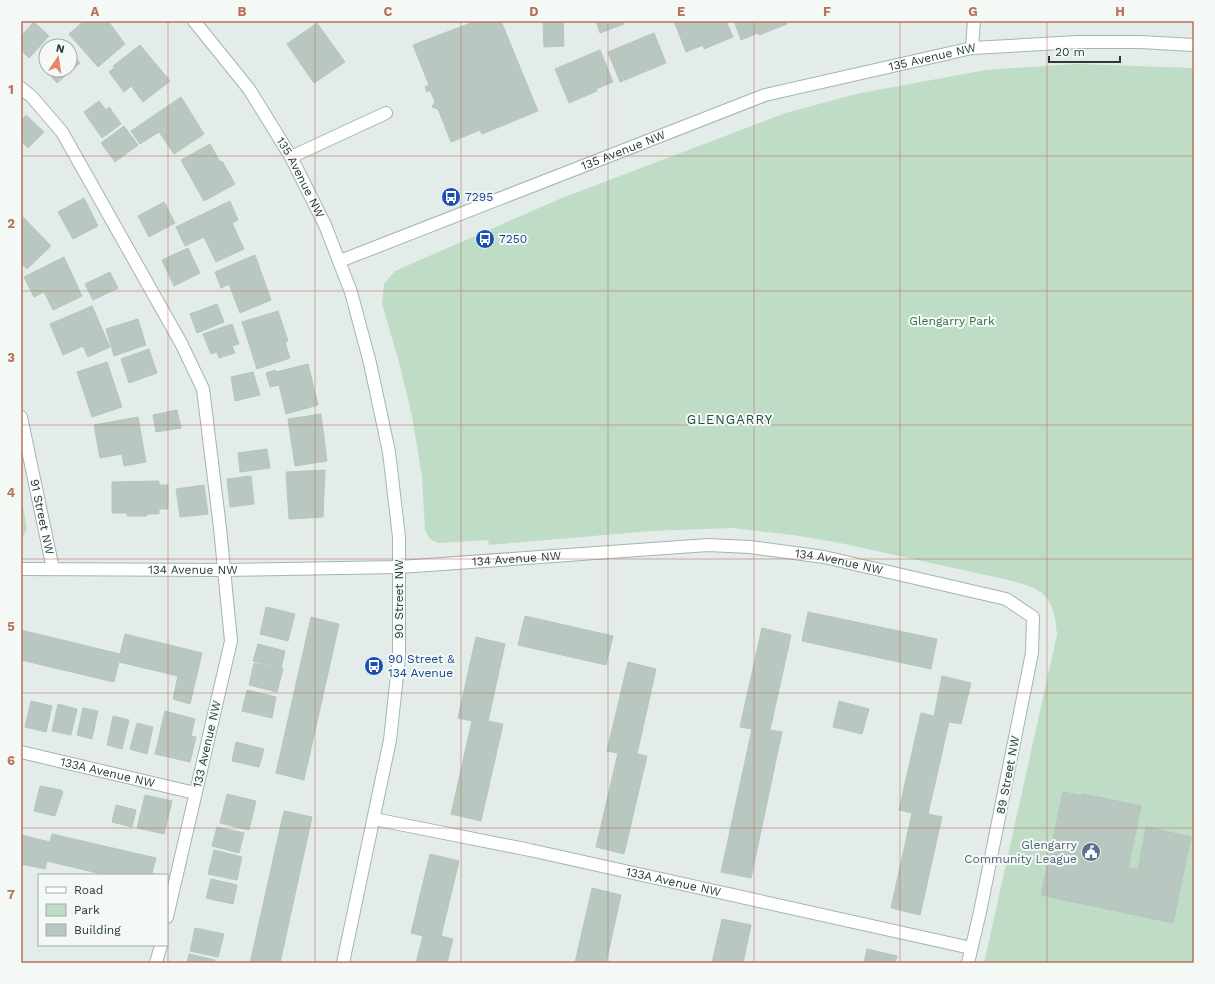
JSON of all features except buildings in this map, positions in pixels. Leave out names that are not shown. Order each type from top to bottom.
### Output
[{"type":"street","name":"135 Avenue NW","points":[[194,21],[249,89],[291,158],[325,225],[340,261],[765,96],[972,48],[1078,42],[1140,42],[1194,45]]},
{"type":"street","points":[[972,48],[974,21]]},
{"type":"street","name":"133 Avenue NW","points":[[21,88],[32,97],[62,132],[181,343],[203,389],[220,528],[231,641],[168,913]]},
{"type":"street","points":[[291,158],[386,113]]},
{"type":"street","name":"90 Street NW","points":[[340,261],[351,292],[378,397],[394,494],[400,567],[399,657],[390,740],[343,963]]},
{"type":"street","name":"91 Street NW","points":[[21,417],[53,569]]},
{"type":"street","name":"134 Avenue NW","points":[[21,569],[223,570],[400,567],[708,545],[790,551],[824,557],[1006,599]]},
{"type":"street","name":"89 Street NW","points":[[968,963],[1032,653],[1033,617],[1006,599]]},
{"type":"street","name":"133A Avenue NW","points":[[21,752],[195,793]]},
{"type":"street","name":"133A Avenue NW","points":[[374,819],[530,850],[971,948]]},
{"type":"street","points":[[156,963],[160,946]]},
{"type":"green space","name":"Glengarry Park","points":[[1076,64],[1194,68],[1194,963],[984,963],[1057,635],[1053,610],[1044,595],[1037,590],[1017,582],[840,543],[793,535],[732,528],[651,531],[489,545],[488,540],[438,543],[430,539],[425,530],[422,477],[412,416],[399,362],[382,304],[384,284],[395,271],[562,198],[786,113],[856,94],[986,70]]},
{"type":"green space","points":[[21,495],[27,529],[21,541]]},
{"type":"place","name":"7295","points":[[451,197]]},
{"type":"place","name":"7250","points":[[485,239]]},
{"type":"place","name":"90 Street & 134 Avenue","points":[[374,666]]},
{"type":"place","name":"Glengarry Community League","points":[[1091,852]]},
{"type":"district","name":"GLENGARRY","points":[[730,419]]}]
